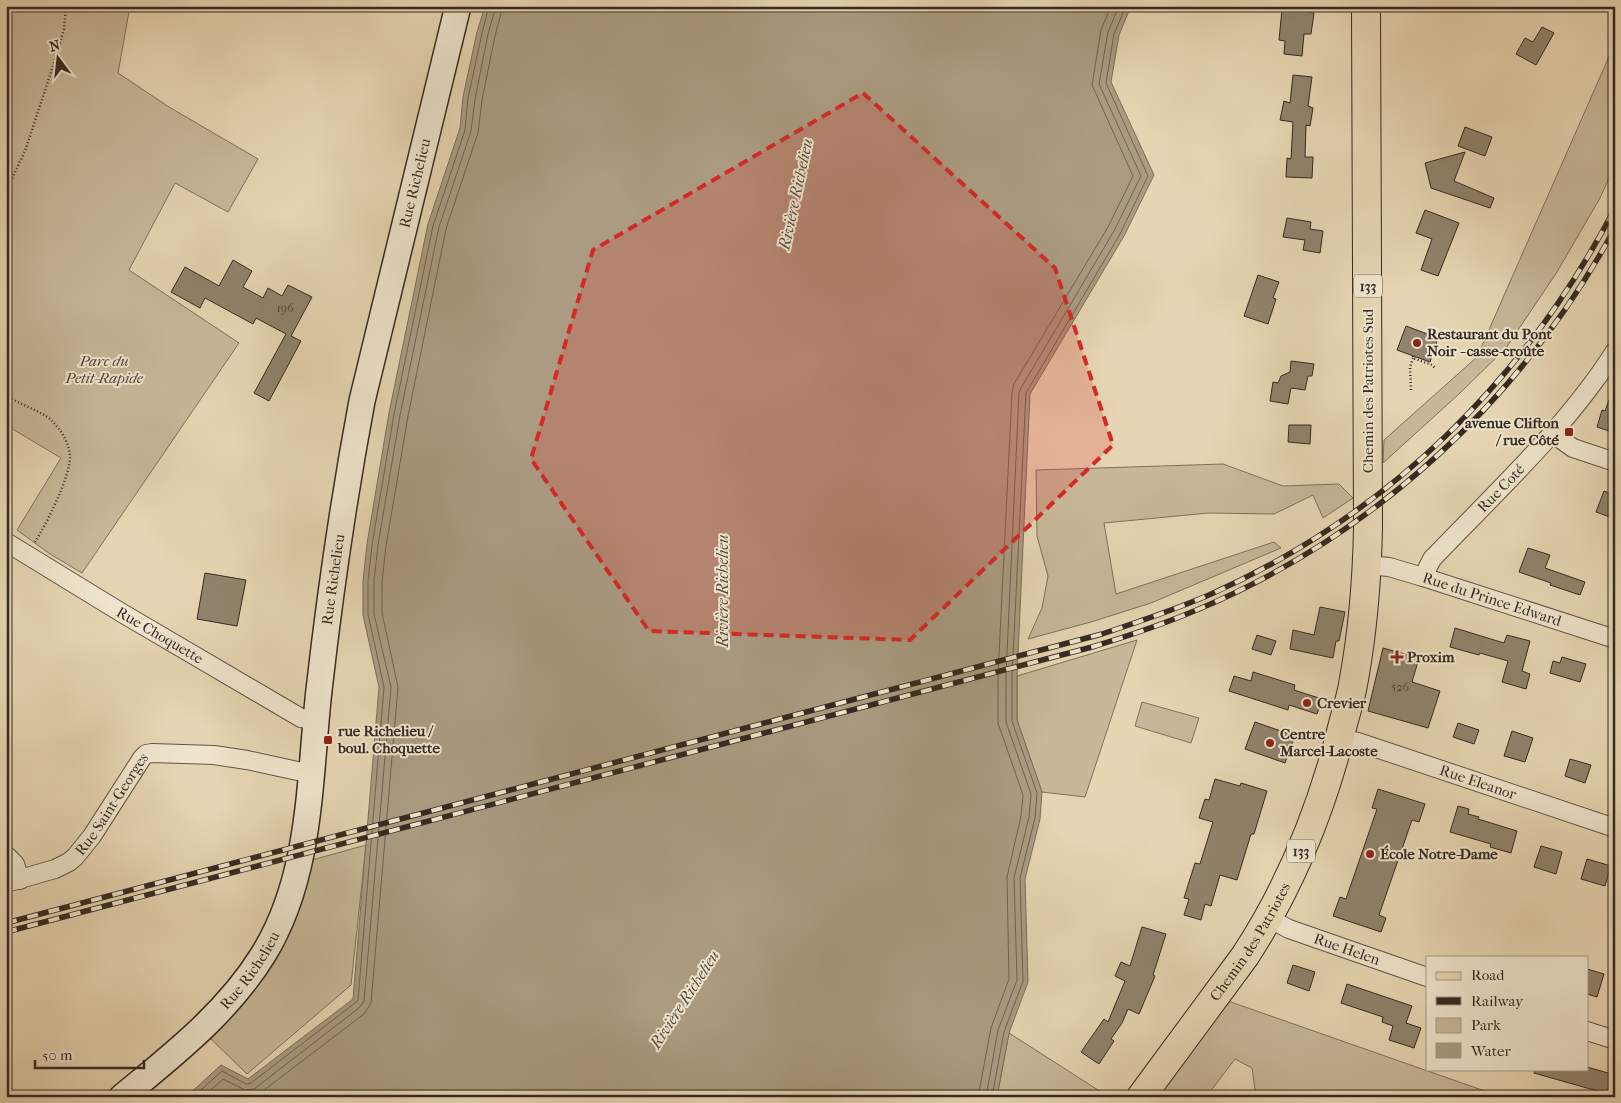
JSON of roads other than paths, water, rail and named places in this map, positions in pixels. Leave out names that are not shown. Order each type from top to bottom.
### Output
[{"type":"main road","name":"Rue Richelieu","points":[[122,1097],[210,1021],[242,986],[263,954],[281,920],[297,877],[309,802],[316,720],[341,523],[362,401],[458,6]]},
{"type":"main road","name":"Chemin des Patriotes Sud","points":[[1366,6],[1367,565]]},
{"type":"main road","name":"Chemin des Patriotes","points":[[1141,1097],[1245,956],[1284,887],[1317,811],[1331,771],[1354,680],[1367,565]]},
{"type":"street","name":"Rue Coté","points":[[1423,577],[1432,559],[1581,400],[1615,351]]},
{"type":"street","points":[[1552,433],[1573,448],[1615,462]]},
{"type":"street","name":"Rue Choquette","points":[[6,542],[122,613],[301,718],[316,720]]},
{"type":"street","name":"Rue du Prince Edward","points":[[1367,565],[1389,567],[1423,577],[1615,639]]},
{"type":"street","name":"Rue Eleanor","points":[[1340,738],[1358,742],[1615,828]]},
{"type":"street","name":"Rue Saint-Georges","points":[[13,881],[55,869],[75,857],[92,836],[134,769],[144,756],[149,753],[214,755],[311,774]]},
{"type":"street","points":[[6,855],[14,864],[13,881]]},
{"type":"street","name":"Rue Helen","points":[[1268,918],[1289,929],[1426,977]]},
{"type":"street","points":[[1588,1031],[1615,1040]]},
{"type":"water","name":"Rivière Richelieu","points":[[485,6],[1131,6],[1119,35],[1111,82],[1154,175],[1124,236],[1030,394],[1017,676],[1017,720],[1042,792],[1040,819],[1025,879],[1028,982],[1009,1033],[997,1097],[186,1097],[221,1065],[248,1079],[353,999],[379,687],[363,615],[363,581],[367,544],[389,413],[428,224],[460,128],[463,97],[477,32]]},
{"type":"railway","points":[[6,923],[1102,634],[1209,595],[1274,562],[1335,525],[1392,483],[1445,436],[1494,385],[1539,330],[1579,271],[1615,208]]},
{"type":"railway","points":[[6,932],[1092,647],[1146,630],[1199,609],[1264,578],[1326,542],[1384,500],[1439,454],[1490,403],[1536,349],[1578,290],[1615,228]]},
{"type":"place","name":"Restaurant du Pont Noir - casse-croûte","points":[[1417,343]]},
{"type":"place","name":"avenue Clifton / rue Côté","points":[[1569,432]]},
{"type":"place","name":"Proxim","points":[[1397,657]]},
{"type":"place","name":"Crevier","points":[[1307,703]]},
{"type":"place","name":"rue Richelieu / boul. Choquette","points":[[328,740]]},
{"type":"place","name":"Centre Marcel-Lacoste","points":[[1270,743]]},
{"type":"place","name":"École Notre-Dame","points":[[1370,854]]},
{"type":"park label","name":"Parc du Petit-Rapide","points":[[104,370]]}]
